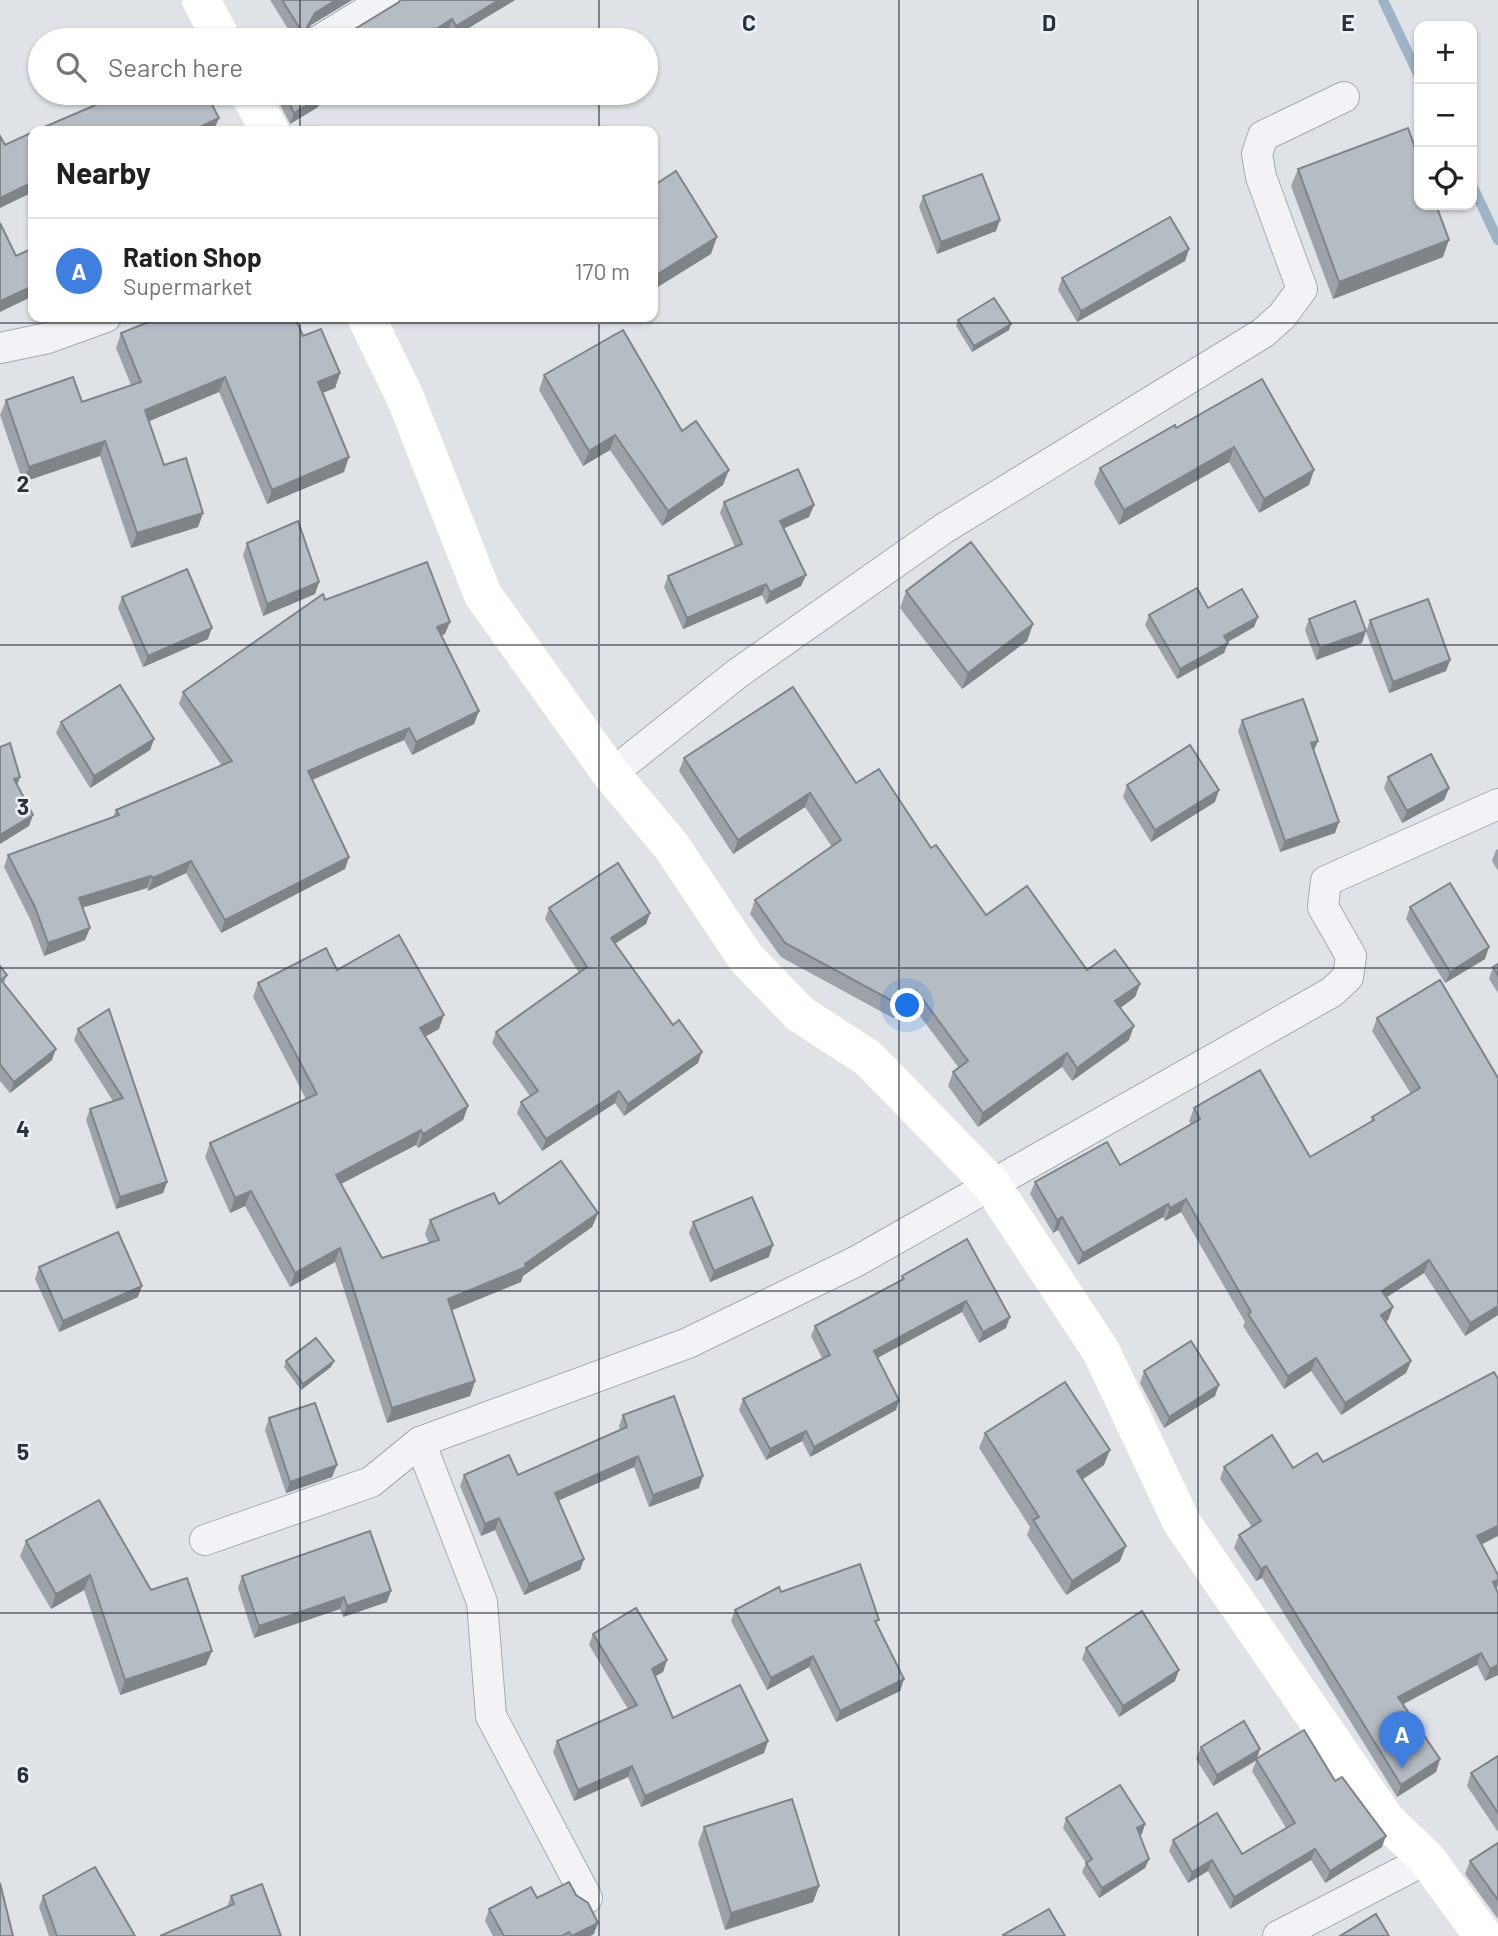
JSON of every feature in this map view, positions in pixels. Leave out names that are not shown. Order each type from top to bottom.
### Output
[{"type":"main road","points":[[201,0],[216,28]]},
{"type":"main road","points":[[256,105],[267,126]]},
{"type":"main road","points":[[368,322],[405,397],[483,595],[611,774],[671,847],[746,958],[800,1014],[868,1058],[991,1184],[1101,1351],[1182,1523],[1386,1820],[1427,1859],[1483,1936]]},
{"type":"street","points":[[340,28],[385,0]]},
{"type":"street","points":[[611,774],[738,673],[943,529],[1273,324],[1302,289],[1261,177],[1257,154],[1263,136],[1344,97]]},
{"type":"street","points":[[0,348],[48,338],[92,322]]},
{"type":"street","points":[[205,1540],[371,1482],[420,1442],[688,1343],[855,1262],[1332,992],[1348,977],[1351,956],[1323,907],[1326,881],[1498,804]]},
{"type":"street","points":[[420,1442],[482,1602],[491,1716],[587,1898]]},
{"type":"street","points":[[1278,1936],[1427,1859]]},
{"type":"building","points":[[282,0],[336,0],[315,13],[307,28],[300,28]]},
{"type":"building","points":[[499,0],[456,26],[452,19],[438,28],[357,28],[399,2]]},
{"type":"building","points":[[212,105],[219,118],[202,126],[47,126],[91,107]]},
{"type":"building","points":[[290,105],[307,105],[294,113]]},
{"type":"building","points":[[1408,128],[1414,145],[1414,210],[1438,210],[1449,240],[1339,282],[1298,169]]},
{"type":"building","points":[[28,134],[28,184],[0,198],[0,136],[5,145]]},
{"type":"building","points":[[676,171],[717,237],[658,274],[658,183]]},
{"type":"building","points":[[982,174],[1000,220],[941,242],[923,196]]},
{"type":"building","points":[[1170,217],[1189,249],[1081,311],[1062,278]]},
{"type":"building","points":[[0,223],[16,256],[28,250],[28,288],[0,301]]},
{"type":"building","points":[[994,298],[1011,324],[974,346],[958,320]]},
{"type":"building","points":[[148,322],[297,322],[303,336],[321,329],[340,373],[318,382],[349,457],[272,490],[225,377],[145,410],[164,465],[186,458],[203,513],[137,533],[105,441],[29,467],[6,400],[73,377],[82,402],[141,382],[121,333]]},
{"type":"building","points":[[623,330],[682,431],[696,421],[729,470],[668,511],[615,435],[589,451],[544,375]]},
{"type":"building","points":[[1262,379],[1314,470],[1264,499],[1234,447],[1124,510],[1100,468]]},
{"type":"building","points":[[798,469],[814,505],[780,521],[806,575],[770,592],[766,584],[687,618],[668,576],[742,544],[724,502]]},
{"type":"building","points":[[298,521],[319,582],[267,604],[247,543]]},
{"type":"building","points":[[971,542],[1033,624],[968,673],[906,591]]},
{"type":"building","points":[[427,562],[450,622],[437,627],[479,711],[416,742],[409,728],[308,771],[349,857],[225,920],[191,861],[153,878],[151,876],[79,898],[90,928],[48,943],[35,907],[8,855],[119,815],[116,810],[232,761],[183,692],[323,594],[325,600]]},
{"type":"building","points":[[187,569],[212,628],[148,656],[122,597]]},
{"type":"building","points":[[1197,588],[1208,608],[1242,589],[1258,617],[1224,636],[1228,643],[1180,669],[1149,615]]},
{"type":"building","points":[[1428,599],[1450,660],[1393,682],[1370,620]]},
{"type":"building","points":[[1355,601],[1366,631],[1320,648],[1309,619]]},
{"type":"building","points":[[120,685],[154,739],[94,776],[61,722]]},
{"type":"building","points":[[793,687],[856,783],[879,769],[931,848],[936,845],[986,915],[1027,886],[1087,970],[1115,950],[1140,984],[1115,1001],[1134,1026],[1077,1068],[1067,1053],[983,1113],[953,1072],[968,1061],[916,990],[898,1004],[785,943],[755,900],[841,840],[810,793],[738,840],[684,758]]},
{"type":"building","points":[[1303,699],[1318,741],[1311,743],[1339,822],[1285,841],[1242,720]]},
{"type":"building","points":[[10,743],[20,777],[14,779],[33,815],[0,835],[0,747]]},
{"type":"building","points":[[1190,745],[1219,790],[1155,830],[1127,785]]},
{"type":"building","points":[[1431,754],[1449,788],[1407,811],[1388,777]]},
{"type":"building","points":[[618,863],[650,913],[611,938],[673,1025],[679,1020],[702,1052],[628,1104],[619,1091],[546,1139],[521,1102],[538,1091],[496,1032],[587,967],[549,908]]},
{"type":"building","points":[[1450,883],[1489,947],[1450,972],[1410,907]]},
{"type":"building","points":[[399,935],[444,1015],[420,1028],[468,1106],[423,1134],[421,1130],[336,1175],[382,1258],[439,1240],[430,1220],[494,1193],[499,1204],[561,1161],[598,1213],[525,1264],[526,1267],[448,1299],[475,1381],[392,1408],[340,1248],[295,1273],[251,1191],[235,1198],[210,1143],[317,1094],[258,983],[326,948],[337,970]]},
{"type":"building","points":[[0,966],[7,975],[1,980],[56,1049],[14,1082],[0,1064]]},
{"type":"building","points":[[1440,980],[1498,1078],[1498,1306],[1470,1323],[1429,1260],[1382,1291],[1393,1307],[1381,1315],[1411,1361],[1345,1403],[1316,1358],[1288,1376],[1248,1314],[1251,1312],[1186,1199],[1170,1208],[1168,1204],[1083,1253],[1062,1217],[1057,1220],[1035,1182],[1107,1142],[1120,1165],[1200,1119],[1194,1108],[1260,1070],[1310,1157],[1374,1120],[1372,1117],[1420,1088],[1377,1018]]},
{"type":"building","points":[[109,1009],[167,1182],[120,1197],[90,1109],[123,1098],[78,1029]]},
{"type":"building","points":[[752,1197],[773,1245],[714,1271],[693,1222]]},
{"type":"building","points":[[118,1232],[142,1286],[63,1321],[39,1267]]},
{"type":"building","points":[[967,1239],[1010,1317],[983,1332],[966,1301],[874,1351],[899,1400],[814,1447],[806,1431],[770,1449],[743,1399],[830,1355],[815,1326],[904,1279],[902,1276]]},
{"type":"building","points":[[316,1338],[334,1361],[303,1384],[286,1361]]},
{"type":"building","points":[[1191,1341],[1219,1385],[1169,1417],[1144,1371]]},
{"type":"building","points":[[1494,1372],[1498,1379],[1498,1526],[1477,1536],[1498,1575],[1498,1580],[1493,1582],[1498,1593],[1498,1665],[1490,1669],[1481,1653],[1398,1697],[1440,1759],[1401,1785],[1266,1566],[1261,1569],[1239,1535],[1261,1521],[1224,1467],[1272,1435],[1293,1468],[1317,1453],[1323,1462]]},
{"type":"building","points":[[1065,1382],[1110,1450],[1077,1471],[1126,1546],[1072,1581],[1033,1520],[1039,1517],[985,1433]]},
{"type":"building","points":[[674,1396],[703,1476],[653,1495],[638,1456],[555,1493],[584,1559],[529,1584],[499,1518],[485,1524],[464,1475],[509,1455],[518,1475],[627,1427],[623,1415]]},
{"type":"building","points":[[315,1403],[337,1465],[290,1482],[269,1418]]},
{"type":"building","points":[[99,1500],[151,1590],[187,1578],[212,1651],[125,1680],[90,1575],[56,1594],[26,1541]]},
{"type":"building","points":[[370,1531],[391,1591],[347,1606],[344,1597],[259,1626],[242,1576]]},
{"type":"building","points":[[860,1564],[879,1620],[875,1621],[904,1679],[840,1711],[813,1656],[771,1678],[735,1610],[779,1587],[781,1592]]},
{"type":"building","points":[[636,1608],[667,1660],[652,1669],[673,1718],[740,1685],[768,1741],[645,1796],[632,1766],[578,1790],[557,1741],[637,1705],[593,1634]]},
{"type":"building","points":[[1142,1611],[1179,1670],[1123,1706],[1086,1648]]},
{"type":"building","points":[[1244,1721],[1260,1749],[1217,1775],[1201,1747]]},
{"type":"building","points":[[1304,1730],[1335,1781],[1342,1777],[1386,1836],[1330,1871],[1315,1849],[1234,1897],[1212,1860],[1192,1872],[1173,1840],[1217,1813],[1242,1854],[1295,1823],[1256,1759]]},
{"type":"building","points":[[1498,1756],[1498,1813],[1471,1773]]},
{"type":"building","points":[[1120,1785],[1145,1824],[1137,1828],[1149,1859],[1102,1888],[1086,1863],[1092,1859],[1066,1818]]},
{"type":"building","points":[[792,1799],[819,1886],[731,1913],[704,1827]]},
{"type":"building","points":[[1498,1843],[1498,1900],[1470,1861]]},
{"type":"building","points":[[95,1867],[135,1936],[57,1936],[43,1896]]},
{"type":"building","points":[[569,1882],[576,1895],[588,1903],[598,1923],[572,1936],[569,1932],[562,1936],[504,1936],[489,1909],[531,1887],[537,1898]]},
{"type":"building","points":[[0,1883],[13,1936],[0,1936]]},
{"type":"building","points":[[262,1884],[281,1936],[160,1936],[234,1904],[231,1896]]},
{"type":"building","points":[[1049,1909],[1065,1936],[1003,1935]]},
{"type":"building","points":[[1376,1914],[1389,1936],[1340,1936]]},
{"type":"waterway","points":[[1383,0],[1414,65]]},
{"type":"waterway","points":[[1477,196],[1498,240]]},
{"type":"place","name":"Ration Shop","points":[[1402,1769]]}]
